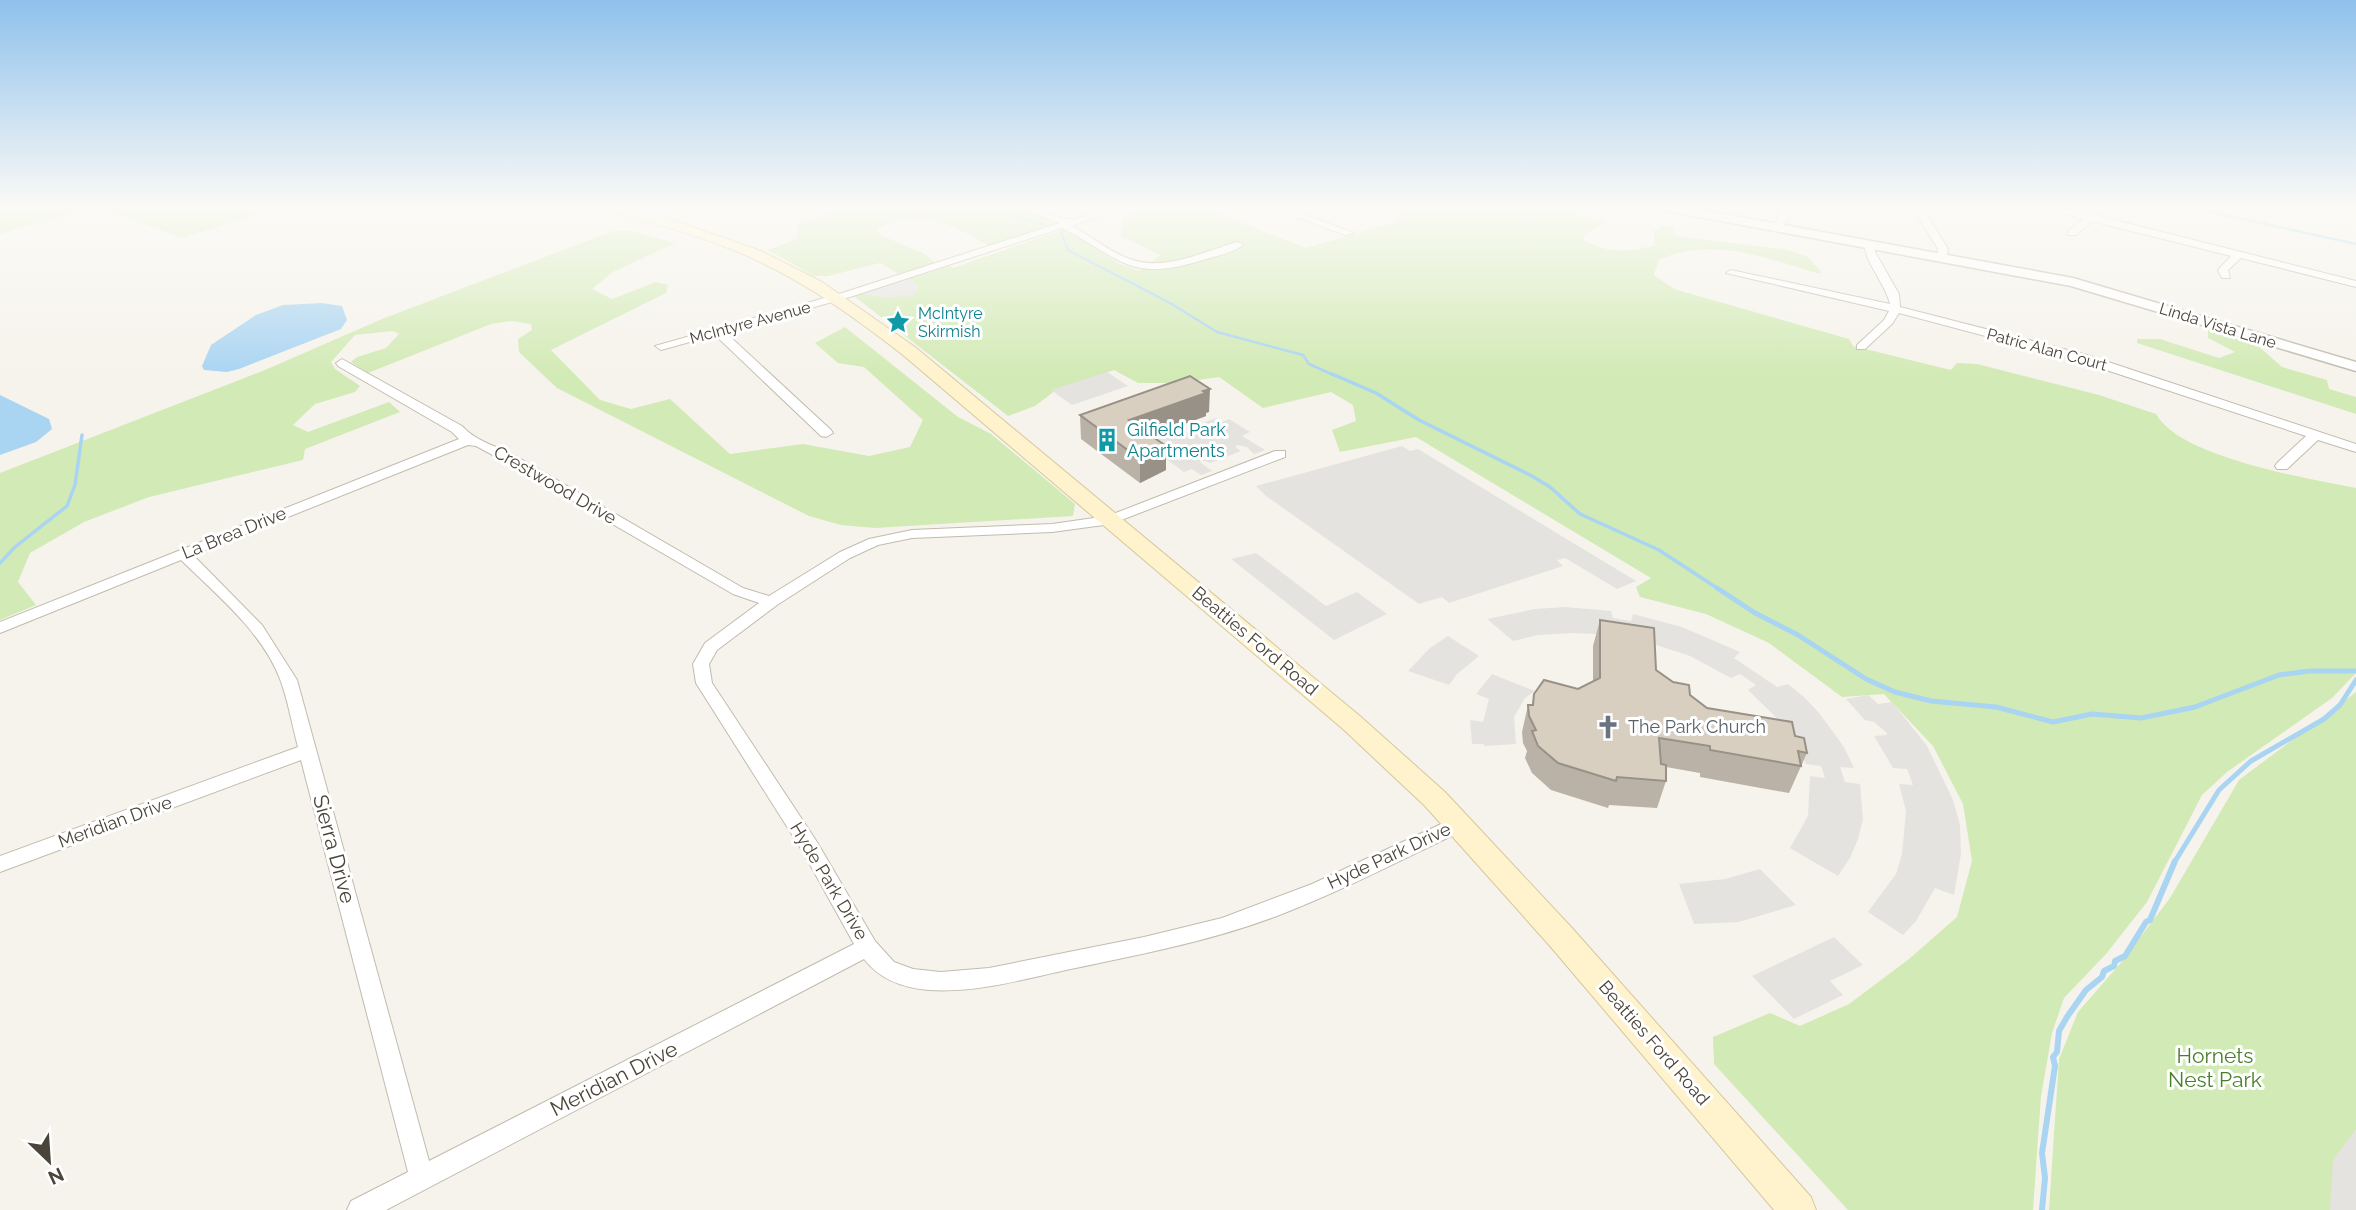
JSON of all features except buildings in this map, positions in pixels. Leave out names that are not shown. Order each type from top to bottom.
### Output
[{"type":"main road","name":"Beatties Ford Road","points":[[775,263],[837,298],[909,351],[1381,748],[1459,824],[1571,947],[1798,1210]]},
{"type":"street","name":"McIntyre Avenue","points":[[661,346],[837,298],[944,263]]},
{"type":"street","points":[[1136,263],[1146,266],[1172,263]]},
{"type":"street","points":[[1861,347],[1890,322],[1896,309],[1895,297],[1876,263]]},
{"type":"street","name":"Linda Vista Lane","points":[[1974,263],[2091,286],[2356,367]]},
{"type":"street","points":[[2226,276],[2223,270],[2230,263]]},
{"type":"street","points":[[2276,263],[2356,284]]},
{"type":"street","name":"Patric Alan Court","points":[[1731,273],[1896,309],[2110,366],[2356,449]]},
{"type":"street","points":[[718,331],[827,433]]},
{"type":"street","name":"Crestwood Drive","points":[[342,363],[457,429],[468,441],[480,443],[509,458],[738,591],[771,602]]},
{"type":"street","points":[[2282,466],[2315,435]]},
{"type":"street","name":"La Brea Drive","points":[[0,628],[452,445],[468,441]]},
{"type":"street","name":"Hyde Park Drive","points":[[1280,454],[1111,520],[1070,527],[943,531],[896,537],[845,555],[771,602],[711,647],[704,656],[701,671],[718,705],[808,845],[868,947],[880,963],[901,975],[941,981],[997,975],[1148,945],[1269,910],[1338,882],[1459,824]]},
{"type":"street","name":"Sierra Drive","points":[[184,554],[263,636],[279,657],[289,680],[422,1178]]},
{"type":"street","name":"Meridian Drive","points":[[0,864],[308,750]]},
{"type":"street","name":"Meridian Drive","points":[[360,1210],[868,947]]},
{"type":"green space","points":[[528,263],[631,263],[613,272],[592,289],[612,299],[656,282],[668,285],[666,293],[551,350],[600,400],[631,409],[670,399],[730,454],[803,444],[869,456],[910,447],[923,420],[864,367],[838,363],[815,343],[845,327],[958,417],[991,434],[1075,504],[1073,516],[875,528],[841,525],[809,516],[557,388],[519,352],[518,339],[532,330],[531,324],[512,321],[491,324],[368,373],[351,362],[357,357],[386,348],[399,334],[393,331],[355,335],[331,362],[335,369],[360,386],[355,392],[315,404],[293,425],[308,432],[389,402],[400,412],[305,449],[303,460],[149,497],[84,522],[30,553],[18,582],[36,605],[0,620],[0,473],[265,370],[382,319]]},
{"type":"green space","points":[[792,263],[878,263],[828,276],[814,276]]},
{"type":"green space","points":[[881,263],[936,264],[901,275]]},
{"type":"green space","points":[[966,263],[1119,263],[1139,271],[1149,263],[1658,263],[1654,275],[1674,289],[1849,339],[1853,346],[1951,370],[1957,363],[1977,364],[2099,395],[2156,414],[2169,429],[2217,454],[2278,472],[2356,488],[2356,673],[2332,698],[2227,772],[2202,795],[2147,902],[2106,954],[2064,998],[2052,1033],[2041,1096],[2033,1210],[1848,1210],[1714,1064],[1713,1037],[1770,1013],[1800,1026],[1849,1004],[1909,959],[1957,917],[1972,861],[1963,804],[1933,746],[1884,694],[1842,697],[1769,643],[1706,614],[1640,597],[1636,587],[1651,578],[1416,437],[1340,452],[1332,430],[1356,421],[1353,405],[1331,392],[1263,408],[1219,377],[1176,383],[1138,383],[1114,370],[1056,390],[1035,406],[1008,416],[854,296],[949,266],[953,268]]},
{"type":"green space","points":[[1786,263],[1814,263],[1822,273]]},
{"type":"green space","points":[[2208,329],[2224,331],[2257,345],[2282,367],[2327,380],[2329,389],[2356,397],[2356,414],[2137,343],[2137,339],[2160,339],[2219,358],[2235,352],[2208,338]]},
{"type":"green space","name":"Hornets Nest Park","points":[[2356,692],[2356,1210],[2049,1210],[2059,1059],[2078,1012],[2119,965],[2170,898],[2239,780]]},
{"type":"shaded area","points":[[910,278],[918,286],[918,291],[912,295],[889,298],[860,294]]},
{"type":"shaded area","points":[[1107,372],[1128,386],[1072,405],[1051,390]]},
{"type":"shaded area","points":[[1216,418],[1222,422],[1229,419],[1250,432],[1242,436],[1265,450],[1254,454],[1247,447],[1238,445],[1235,447],[1241,451],[1210,463],[1200,459],[1200,462],[1212,471],[1201,475],[1192,469],[1184,472],[1158,453],[1154,441],[1183,430],[1189,434],[1192,432],[1187,429]]},
{"type":"shaded area","points":[[1402,446],[1410,451],[1418,449],[1636,581],[1617,589],[1565,558],[1557,560],[1563,566],[1449,603],[1442,597],[1419,604],[1266,496],[1256,486]]},
{"type":"shaded area","points":[[1256,553],[1326,606],[1357,592],[1387,614],[1334,640],[1231,559]]},
{"type":"shaded area","points":[[1565,607],[1611,611],[1613,618],[1631,621],[1633,614],[1682,627],[1740,652],[1734,658],[1777,687],[1788,684],[1804,697],[1844,747],[1854,768],[1840,767],[1845,782],[1860,784],[1863,819],[1850,858],[1838,876],[1790,848],[1808,816],[1810,776],[1825,778],[1821,766],[1806,764],[1788,729],[1748,690],[1756,685],[1740,674],[1731,678],[1690,656],[1647,642],[1611,635],[1574,633],[1538,635],[1513,641],[1487,619],[1535,609]]},
{"type":"shaded area","points":[[1448,636],[1479,656],[1457,674],[1449,685],[1408,671],[1430,648]]},
{"type":"shaded area","points":[[1492,674],[1535,691],[1525,698],[1514,717],[1516,744],[1472,744],[1470,720],[1483,722],[1489,699],[1476,694]]},
{"type":"shaded area","points":[[1868,695],[1878,704],[1892,702],[1927,746],[1953,800],[1960,825],[1961,854],[1954,895],[1935,888],[1916,921],[1903,935],[1868,912],[1896,874],[1902,854],[1906,811],[1899,784],[1913,785],[1907,769],[1893,768],[1874,736],[1887,733],[1874,722],[1865,720],[1846,699]]},
{"type":"shaded area","points":[[1760,869],[1796,905],[1739,922],[1694,924],[1679,884],[1725,879]]},
{"type":"shaded area","points":[[1834,937],[1863,965],[1830,981],[1843,995],[1794,1019],[1752,976]]},
{"type":"shaded area","points":[[2356,1129],[2356,1210],[2330,1210],[2333,1160]]},
{"type":"water","points":[[322,303],[342,306],[347,320],[341,329],[239,369],[227,372],[204,370],[202,366],[211,345],[256,315],[283,305]]},
{"type":"water","points":[[0,395],[49,419],[52,429],[36,442],[0,455]]},
{"type":"waterway","points":[[1094,263],[1170,303],[1217,332],[1303,355],[1309,364],[1336,376]]},
{"type":"waterway","points":[[1332,374],[1376,393],[1419,420],[1532,476],[1550,487],[1580,514],[1659,550],[1720,590]]},
{"type":"waterway","points":[[0,563],[15,547],[67,506],[75,485],[82,435]]},
{"type":"waterway","points":[[1717,588],[1755,613],[1798,635],[1866,679],[1895,692],[1931,701],[1996,707],[2053,722],[2092,714],[2141,718],[2195,707],[2279,675],[2310,671],[2356,671]]},
{"type":"waterway","points":[[2174,862],[2219,790],[2251,761],[2324,719],[2340,705],[2356,680]]},
{"type":"waterway","points":[[2042,1210],[2045,1178],[2042,1153],[2055,1066],[2053,1057],[2057,1052],[2059,1031],[2086,990],[2102,977],[2104,971],[2114,966],[2115,961],[2125,956],[2146,922],[2150,920],[2174,862]]},
{"type":"place","name":"McIntyre Skirmish","points":[[898,322]]},
{"type":"place","name":"Gilfield Park Apartments","points":[[1107,440]]},
{"type":"place","name":"The Park Church","points":[[1608,727]]}]
